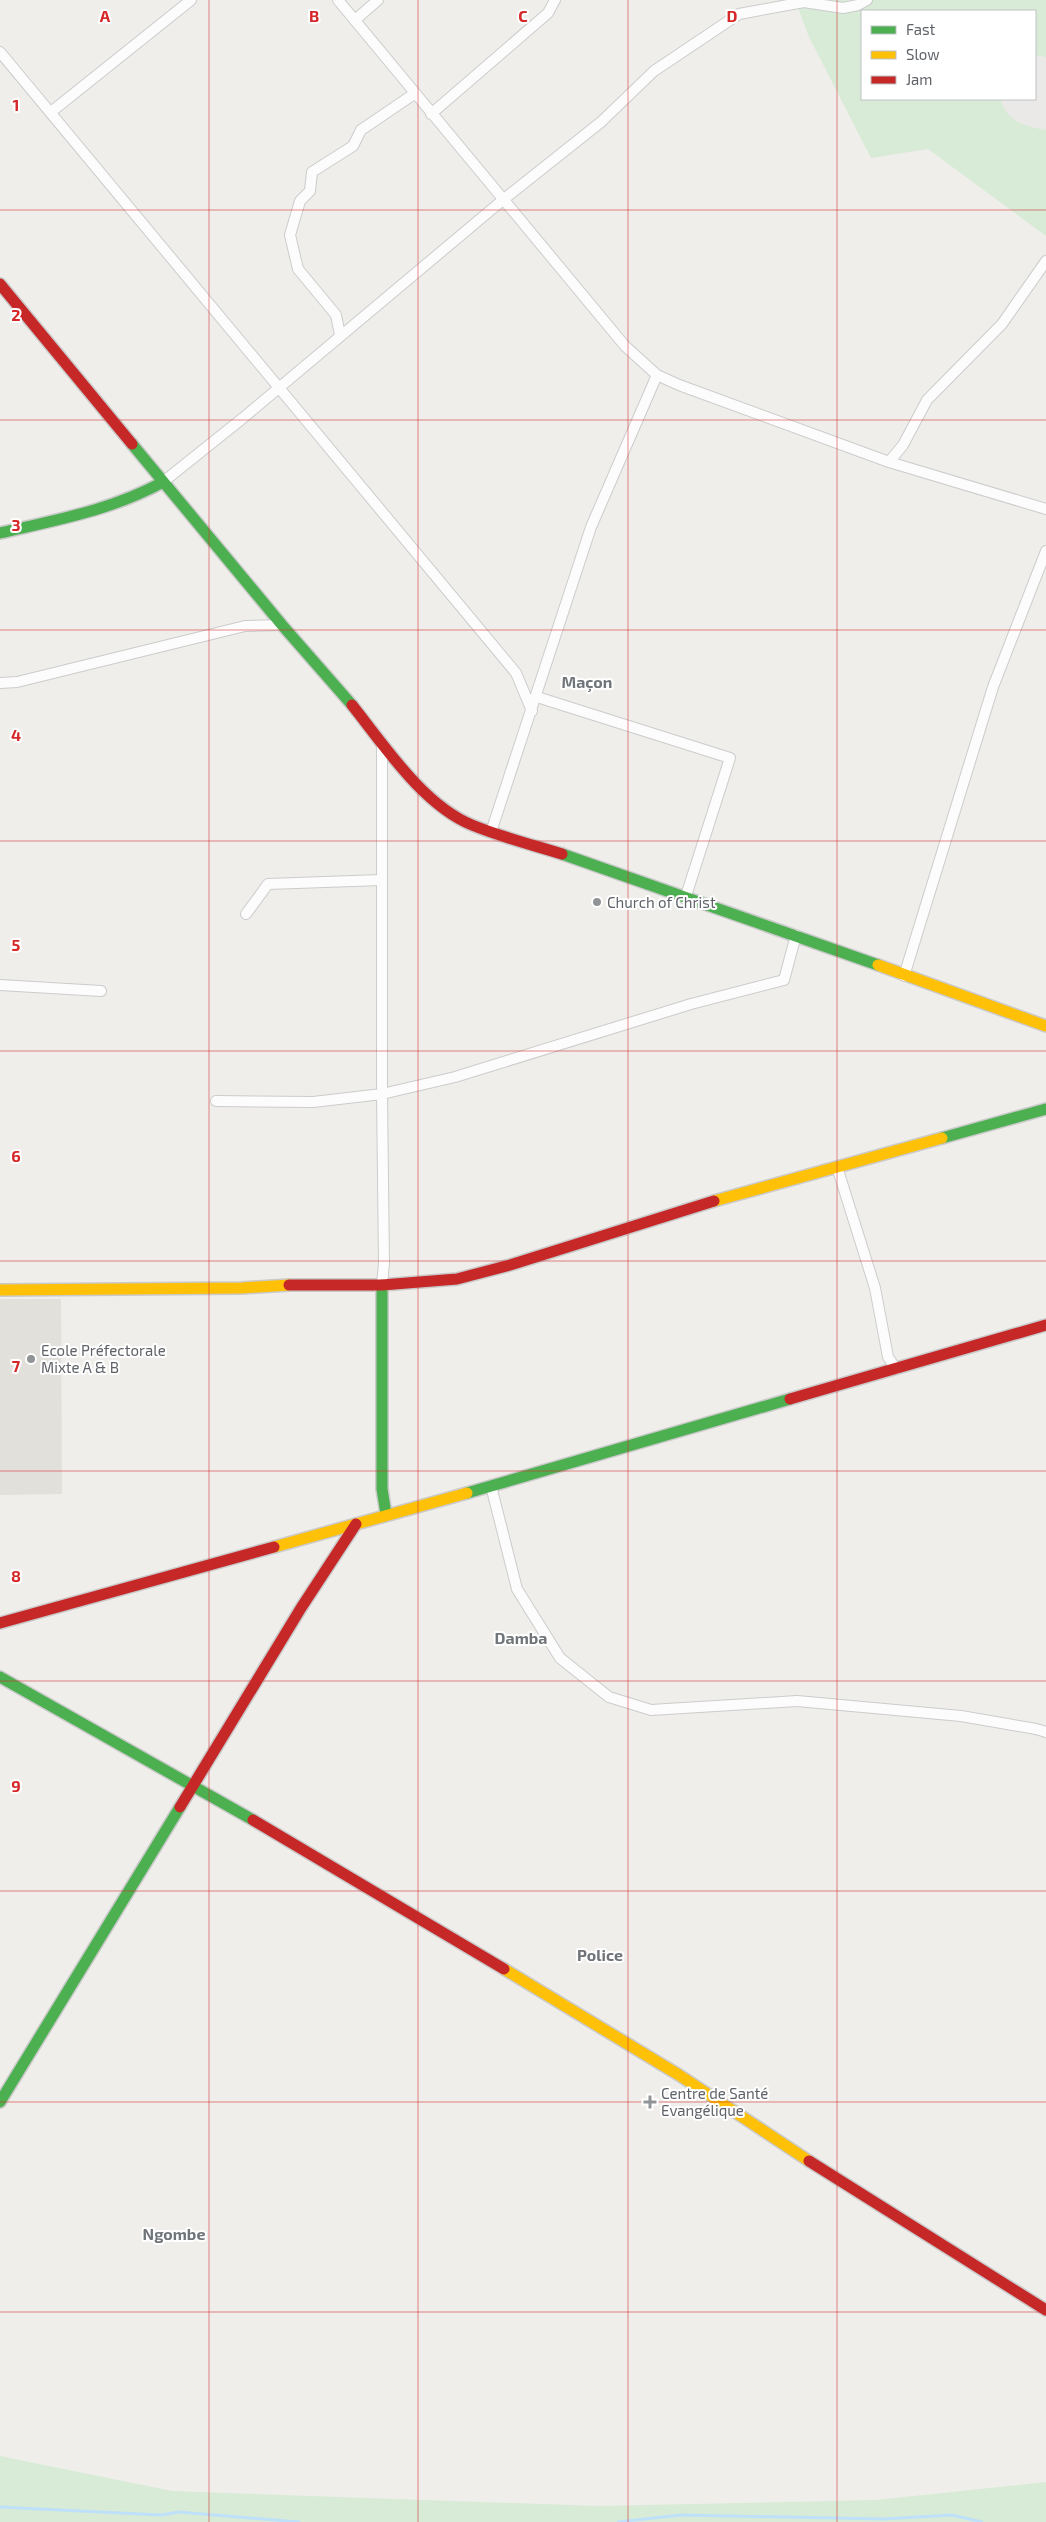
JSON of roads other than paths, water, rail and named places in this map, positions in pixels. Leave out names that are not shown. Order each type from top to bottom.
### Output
[{"type":"street","points":[[51,112],[192,0]]},
{"type":"street","points":[[338,0],[414,94],[504,199],[625,346],[657,375],[889,462],[1046,509]]},
{"type":"street","points":[[355,20],[378,0]]},
{"type":"street","points":[[431,114],[548,13],[555,0]]},
{"type":"street","points":[[0,534],[98,511],[138,497],[163,482],[243,418],[504,199],[601,122],[654,71],[739,14],[804,2],[843,8],[858,5],[867,0]]},
{"type":"street","points":[[0,52],[516,673],[532,711]]},
{"type":"street","points":[[340,336],[336,315],[298,269],[290,235],[300,201],[310,191],[312,172],[353,146],[361,130],[414,94]]},
{"type":"street","points":[[889,462],[904,445],[927,400],[1002,324],[1046,260]]},
{"type":"street","points":[[0,284],[282,625],[315,660],[382,744],[452,815],[471,825],[604,868],[685,899],[796,935],[904,976],[1046,1026]]},
{"type":"street","points":[[491,832],[537,697],[591,527],[657,375]]},
{"type":"street","points":[[904,976],[993,687],[1046,551]]},
{"type":"street","points":[[0,683],[17,682],[245,626],[282,625]]},
{"type":"street","points":[[537,697],[730,758],[685,899]]},
{"type":"street","points":[[382,744],[381,880],[384,1263],[382,1285],[382,1489],[386,1514]]},
{"type":"street","points":[[246,914],[268,884],[381,880]]},
{"type":"street","points":[[216,1101],[313,1102],[382,1094],[454,1077],[691,1004],[784,980],[796,935]]},
{"type":"street","points":[[0,985],[101,991]]},
{"type":"street","points":[[0,1290],[242,1288],[312,1284],[382,1285],[457,1279],[510,1265],[714,1201],[1046,1109]]},
{"type":"street","points":[[837,1167],[875,1288],[888,1357],[896,1369]]},
{"type":"street","points":[[0,1623],[491,1486],[1046,1325]]},
{"type":"street","points":[[491,1486],[517,1589],[560,1658],[610,1697],[650,1710],[797,1701],[961,1716],[1046,1732]]},
{"type":"street","points":[[0,2102],[300,1608],[356,1524]]},
{"type":"street","points":[[0,1677],[192,1784],[679,2075],[848,2187],[1046,2310]]},
{"type":"waterway","points":[[0,2507],[161,2515],[179,2512],[299,2522]]},
{"type":"waterway","points":[[618,2522],[681,2515],[883,2519],[952,2515],[982,2522]]},
{"type":"place","name":"Church of Christ","points":[[597,902]]},
{"type":"place","name":"Ecole Préfectorale Mixte A & B","points":[[31,1359]]},
{"type":"place","name":"Centre de Santé Evangélique","points":[[650,2102]]},
{"type":"district","name":"Maçon","points":[[587,681]]},
{"type":"district","name":"Damba","points":[[521,1637]]},
{"type":"district","name":"Police","points":[[600,1954]]},
{"type":"district","name":"Ngombe","points":[[174,2233]]}]
